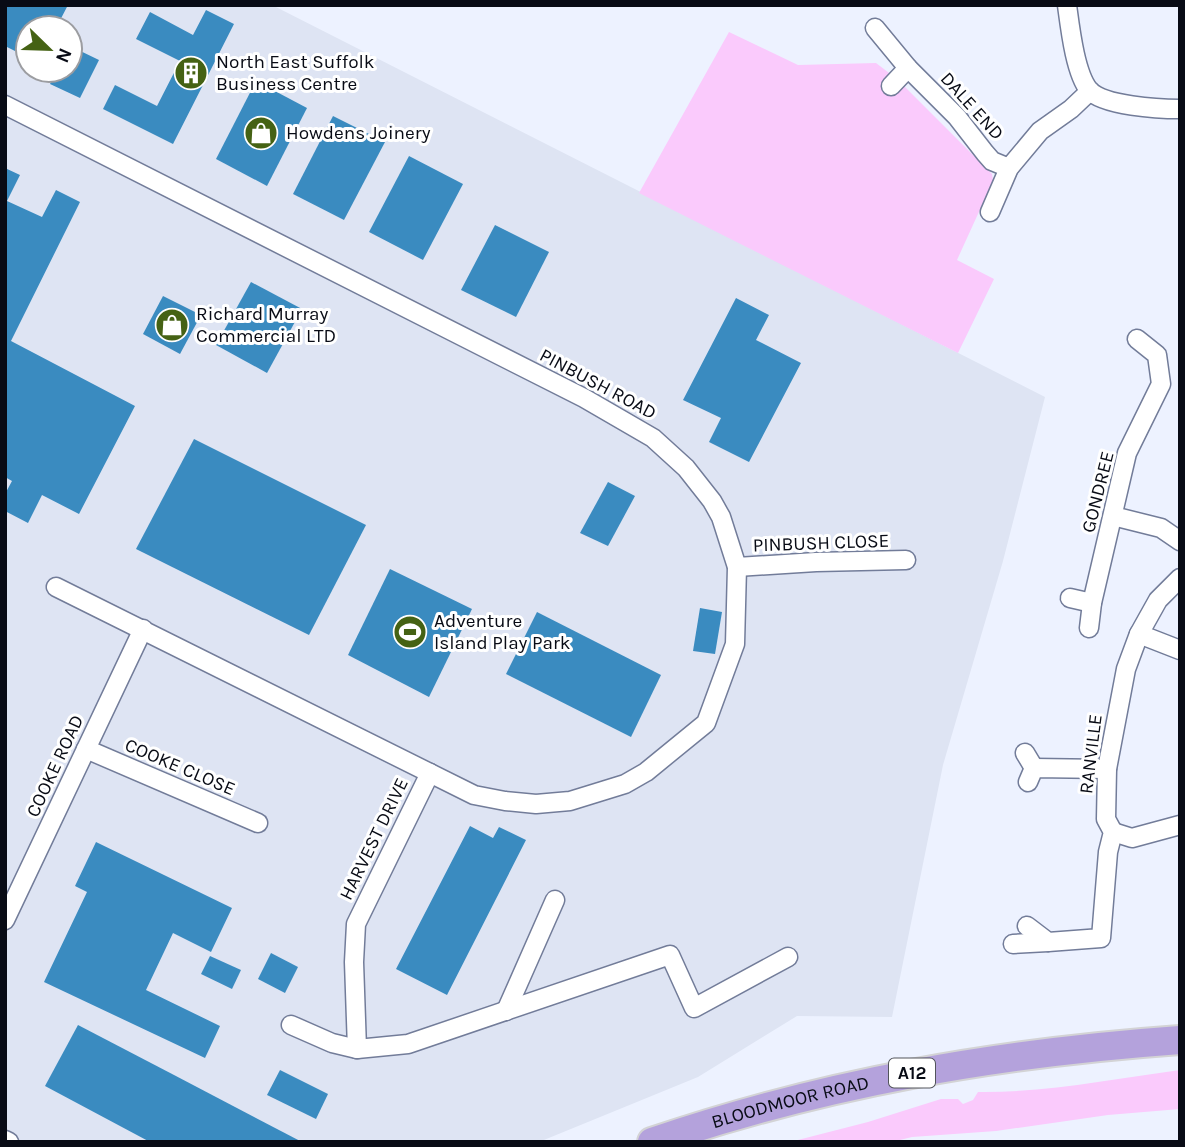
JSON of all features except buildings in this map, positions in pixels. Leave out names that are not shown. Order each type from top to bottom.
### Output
[{"type":"highway","name":"BLOODMOOR ROAD","points":[[652,1142],[710,1122],[789,1100],[875,1080],[1013,1056],[1180,1040]]},
{"type":"street","points":[[1067,5],[1079,69],[1090,91],[1108,100],[1162,109],[1180,109]]},
{"type":"street","name":"DALE END","points":[[875,28],[908,68],[957,117],[985,153],[992,160],[1009,168]]},
{"type":"street","points":[[891,86],[908,68]]},
{"type":"street","name":"DALE END","points":[[990,212],[1009,168],[1040,131],[1071,109],[1090,91]]},
{"type":"street","name":"PINBUSH ROAD","points":[[5,106],[584,398],[653,438],[685,468],[712,501],[721,517],[737,567],[735,644],[706,723],[646,772],[603,792],[570,801],[536,804],[474,795],[56,587]]},
{"type":"street","name":"GONDREE","points":[[1089,628],[1092,603],[1127,453],[1161,384],[1162,352],[1137,339]]},
{"type":"street","points":[[1113,516],[1161,528],[1180,541]]},
{"type":"street","name":"PINBUSH CLOSE","points":[[737,567],[906,560]]},
{"type":"street","name":"RANVILLE","points":[[1013,944],[1101,938],[1108,852],[1114,832],[1106,819],[1107,769],[1126,669],[1139,634],[1158,600],[1180,578]]},
{"type":"street","points":[[1070,598],[1092,603]]},
{"type":"street","name":"COOKE ROAD","points":[[5,920],[143,629]]},
{"type":"street","points":[[1139,634],[1180,650]]},
{"type":"street","name":"COOKE CLOSE","points":[[86,749],[258,823]]},
{"type":"street","points":[[1029,768],[1107,769]]},
{"type":"street","name":"HARVEST DRIVE","points":[[357,1049],[354,962],[356,924],[430,773]]},
{"type":"street","points":[[1114,832],[1132,838],[1180,825]]},
{"type":"street","points":[[506,1011],[555,900]]},
{"type":"street","points":[[1027,926],[1048,942]]},
{"type":"street","points":[[291,1025],[332,1043],[357,1049],[408,1044],[670,955],[694,1008],[788,957]]},
{"type":"shaded area","points":[[5,5],[272,5],[1045,397],[1003,561],[943,765],[892,1017],[797,1016],[698,1077],[539,1142],[5,1142]]},
{"type":"shaded area","points":[[729,32],[798,65],[876,63],[897,79],[992,174],[993,181],[957,260],[994,279],[958,353],[639,193]]},
{"type":"shaded area","points":[[1180,1070],[1180,1109],[1108,1115],[996,1131],[912,1137],[892,1142],[790,1142],[868,1122],[941,1099],[958,1099],[963,1104],[973,1100],[978,1092],[1054,1088]]},
{"type":"place","name":"North East Suffolk Business Centre","points":[[191,73]]},
{"type":"place","name":"Howdens Joinery","points":[[261,133]]},
{"type":"place","name":"Richard Murray Commercial LTD","points":[[172,325]]},
{"type":"place","name":"Adventure Island Play Park","points":[[410,632]]}]
